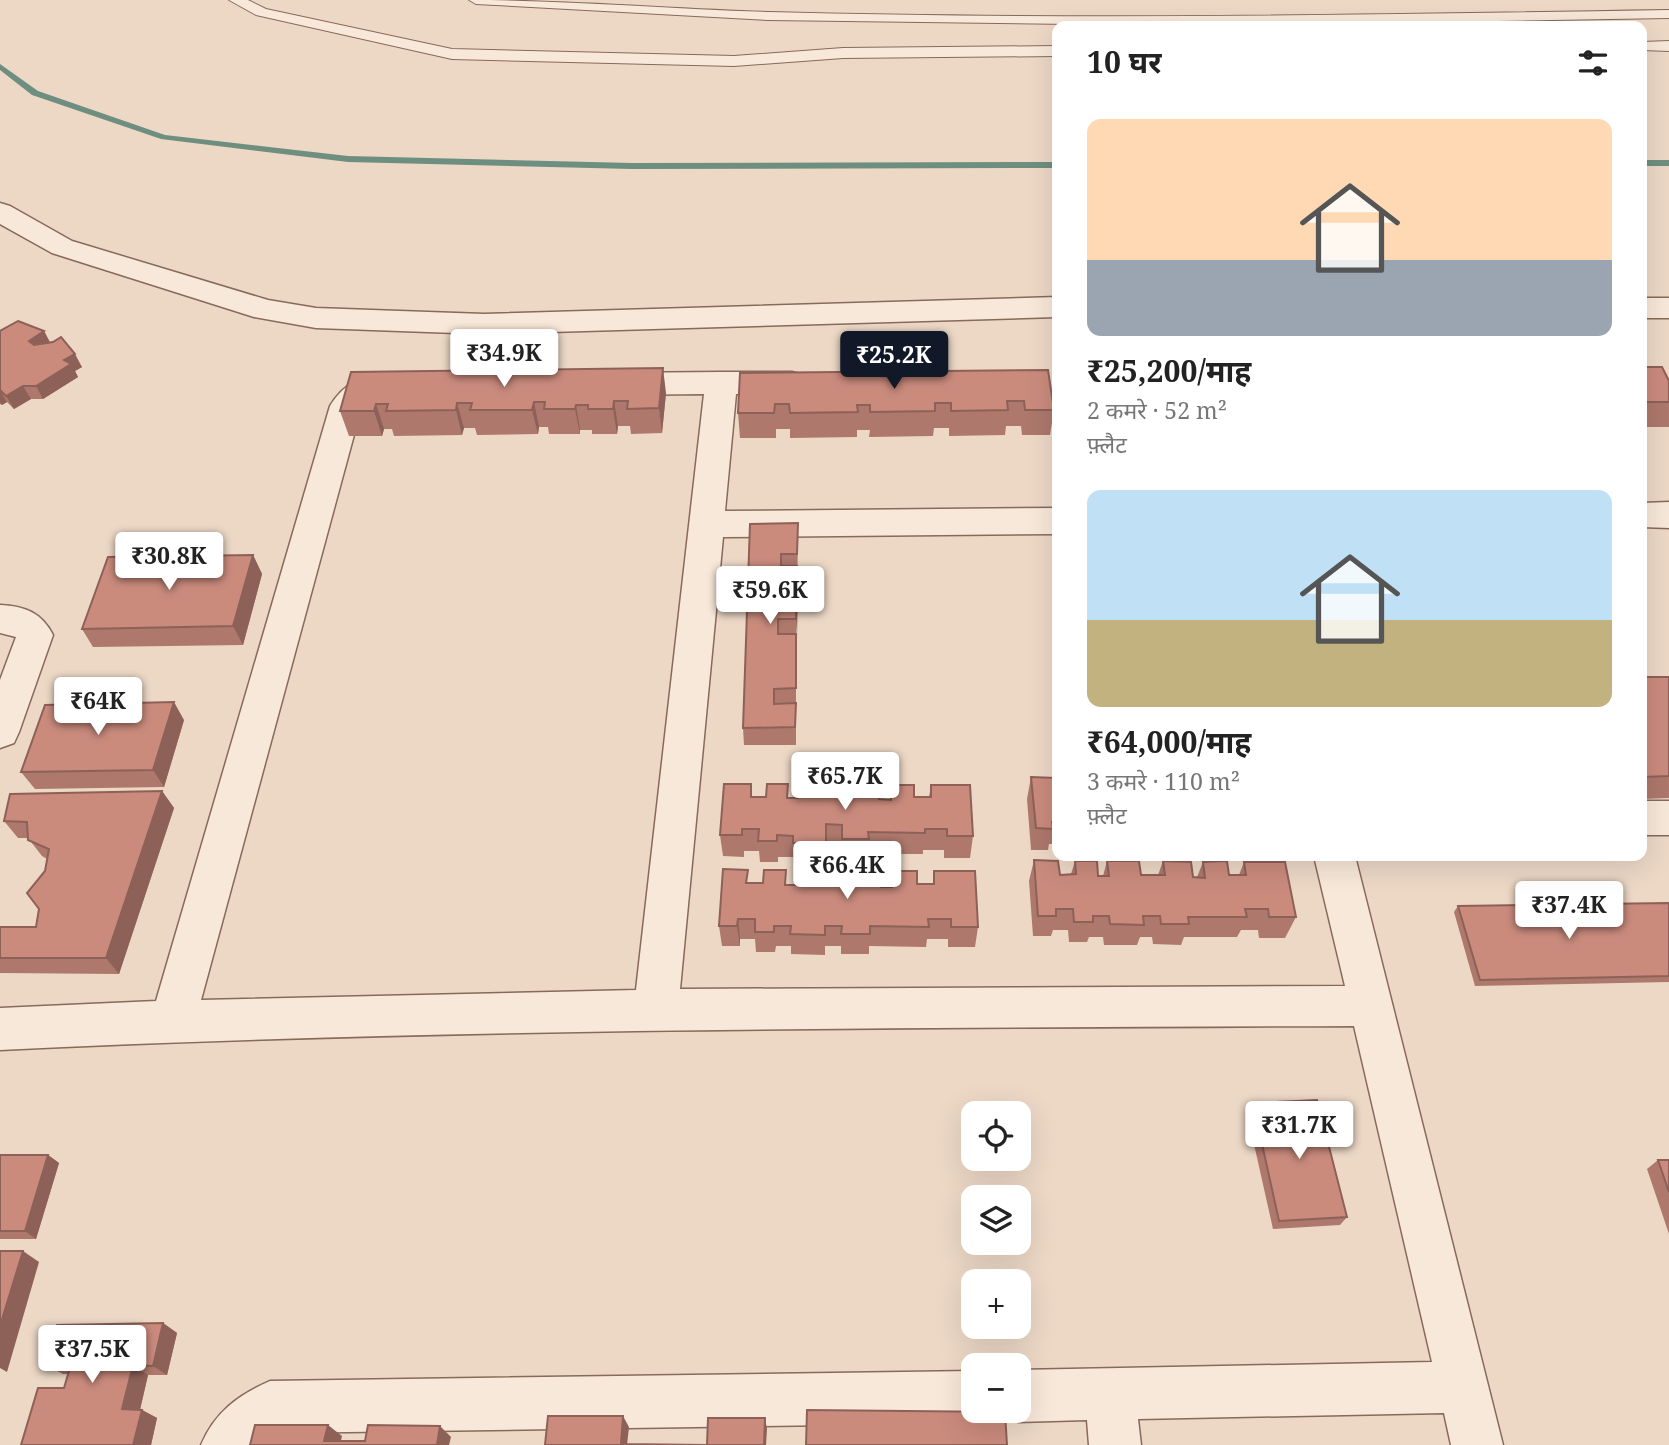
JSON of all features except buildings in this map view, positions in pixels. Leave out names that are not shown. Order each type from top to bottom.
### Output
[{"type":"street","points":[[0,212],[62,247],[265,310],[316,318],[498,323],[1052,307]]},
{"type":"street","points":[[1647,308],[1669,308]]},
{"type":"street","points":[[656,1011],[720,383]]},
{"type":"street","points":[[582,384],[828,383]]},
{"type":"street","points":[[173,1020],[346,406],[365,388],[375,385],[402,385]]},
{"type":"street","points":[[1647,515],[1669,515]]},
{"type":"street","points":[[706,524],[1052,521]]},
{"type":"street","points":[[0,619],[24,622],[32,628],[35,635],[0,732]]},
{"type":"street","points":[[1647,818],[1669,818]]},
{"type":"street","points":[[1336,861],[1477,1445]]},
{"type":"street","points":[[0,1029],[173,1020],[656,1011],[1373,1006]]},
{"type":"street","points":[[1031,1396],[1463,1387]]},
{"type":"street","points":[[1110,1395],[1115,1445]]},
{"type":"street","points":[[227,1445],[249,1420],[270,1407],[961,1397]]},
{"type":"lane","points":[[236,0],[261,12],[452,54],[734,61],[843,53],[1052,51]]},
{"type":"lane","points":[[477,0],[823,17],[1154,21]]},
{"type":"lane","points":[[1291,21],[1669,14]]},
{"type":"lane","points":[[1647,46],[1669,46]]},
{"type":"waterway","points":[[0,66],[35,93],[164,137],[348,159],[632,166],[1052,165]]},
{"type":"waterway","points":[[1647,163],[1669,163]]}]
